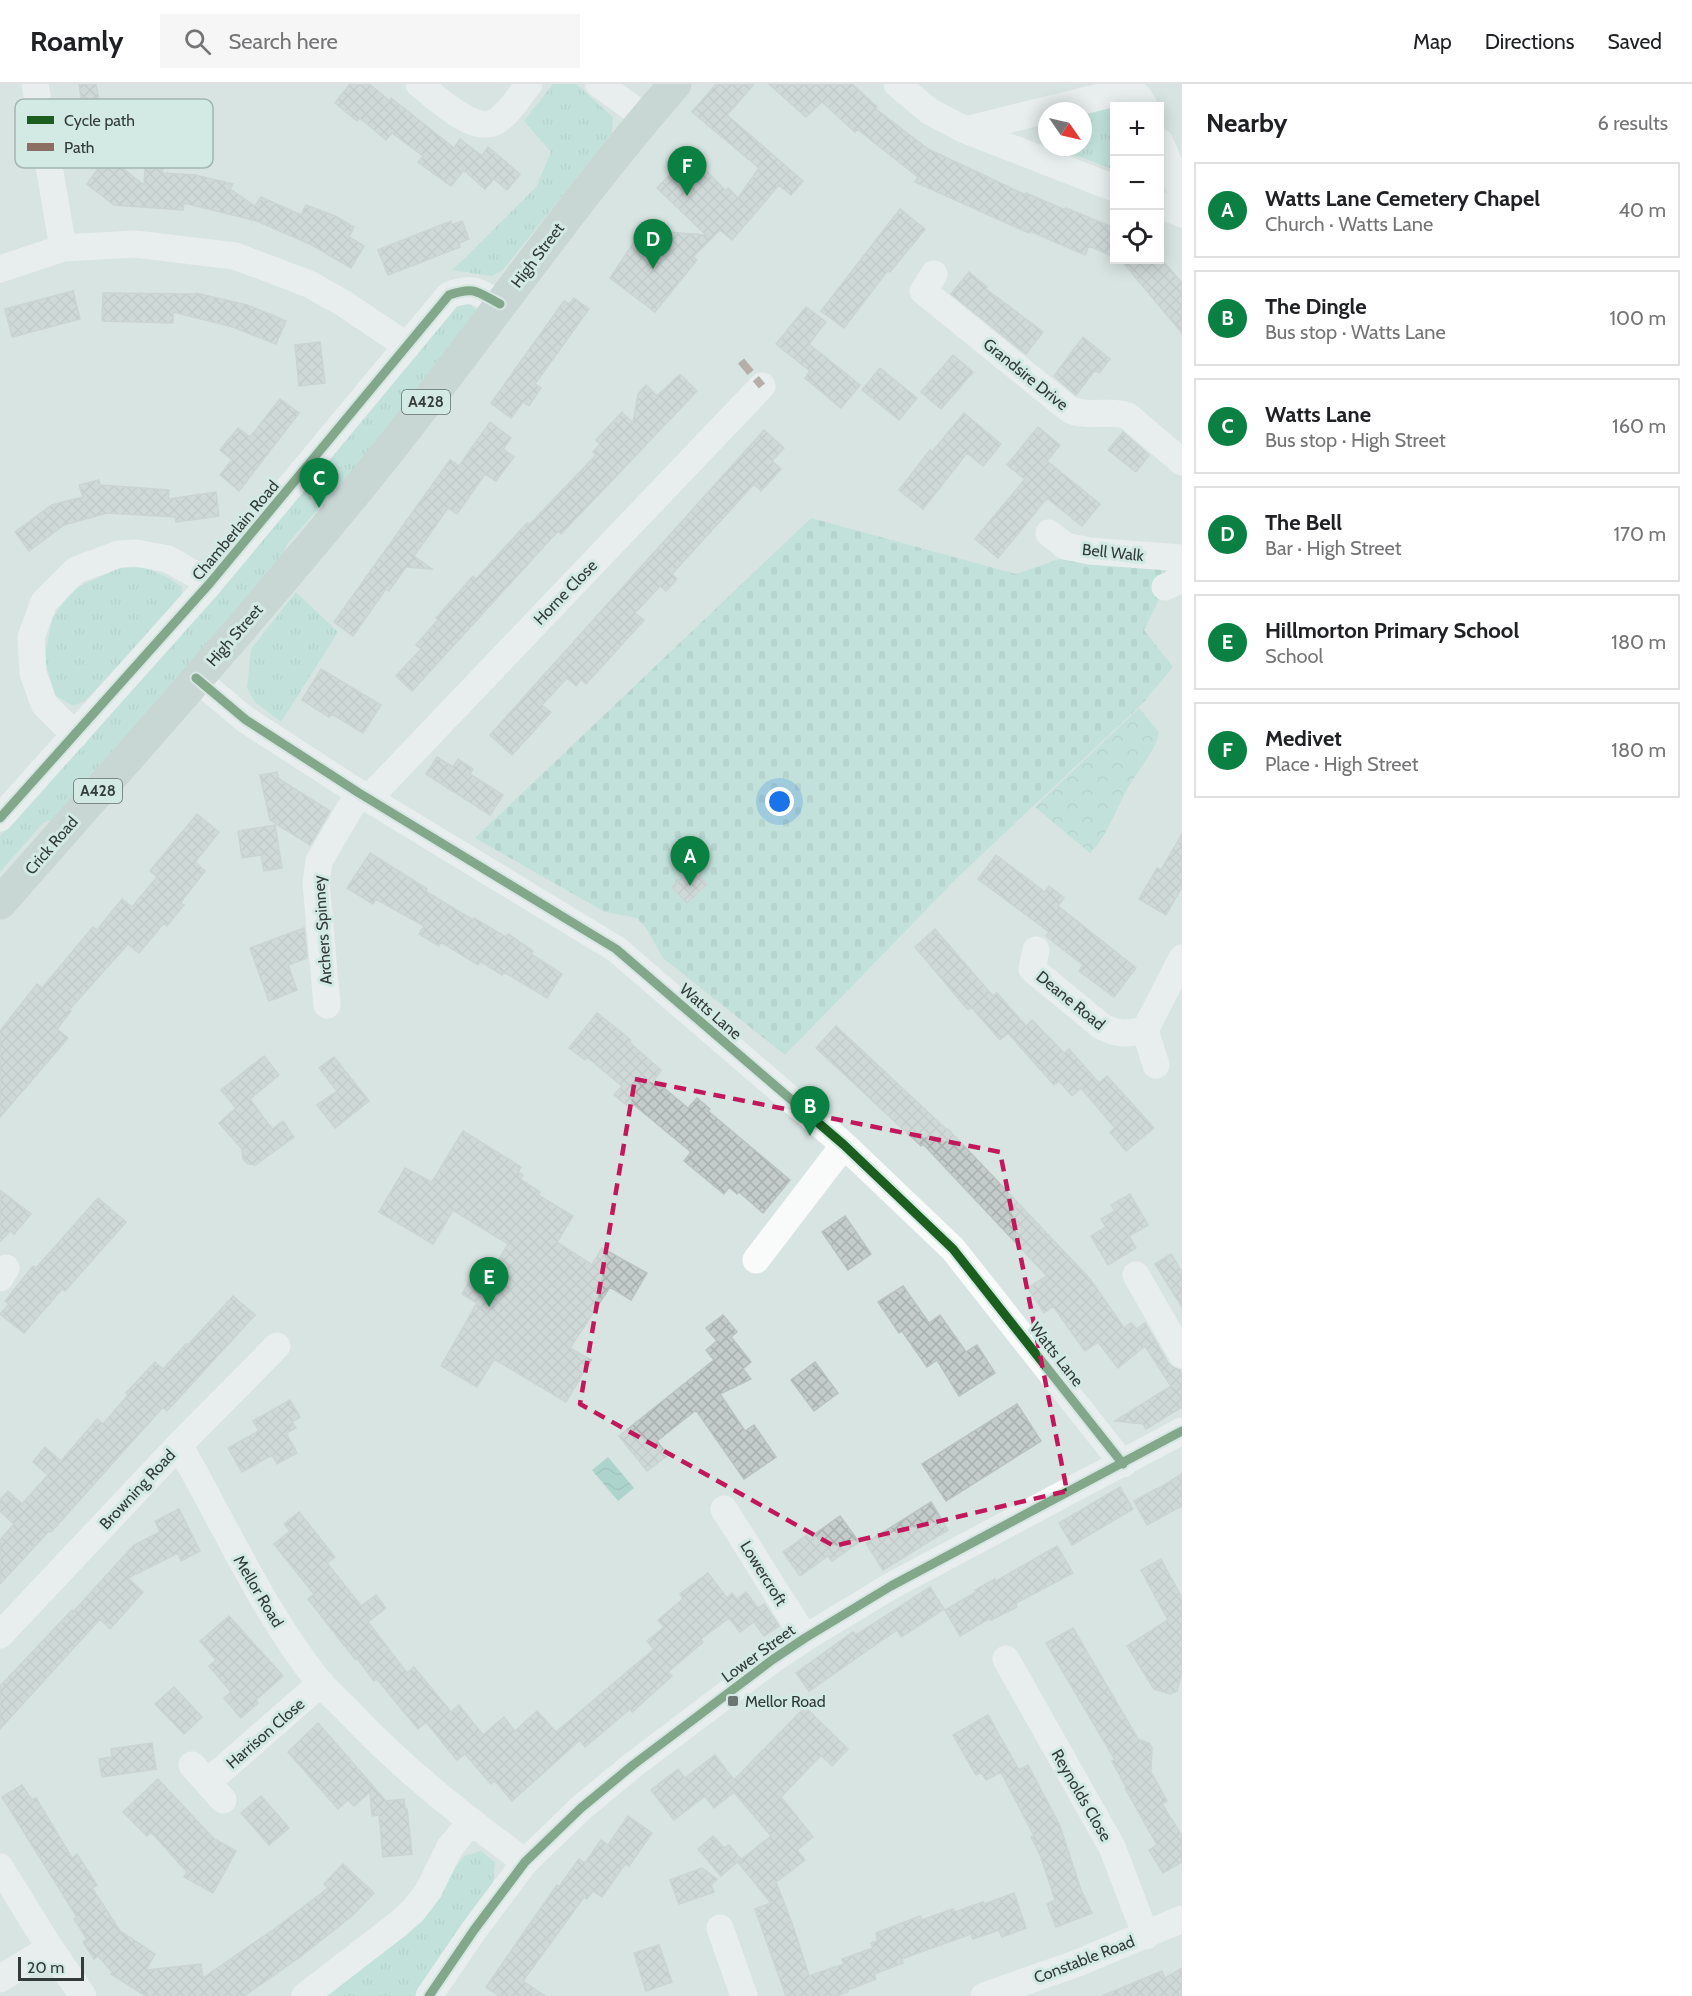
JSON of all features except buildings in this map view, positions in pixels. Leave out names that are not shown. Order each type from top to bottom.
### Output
[{"type":"highway","name":"High Street","points":[[196,678],[279,584],[367,478],[589,187],[675,84]]},
{"type":"highway","name":"Crick Road","points":[[0,903],[196,678]]},
{"type":"street","points":[[35,84],[38,99]]},
{"type":"street","points":[[419,84],[468,121],[480,123],[493,123],[503,116],[529,84]]},
{"type":"street","points":[[599,84],[646,118]]},
{"type":"street","points":[[897,84],[928,111],[965,130],[1110,186]]},
{"type":"street","points":[[965,130],[1128,90],[1134,92],[1142,102]]},
{"type":"street","points":[[1164,151],[1182,194]]},
{"type":"street","points":[[49,168],[63,248]]},
{"type":"street","points":[[1164,207],[1182,214]]},
{"type":"street","points":[[0,268],[63,248],[135,244],[236,256],[309,284],[343,303],[407,346]]},
{"type":"street","name":"Grandsire Drive","points":[[934,274],[923,291],[1070,410],[1082,415],[1118,412],[1128,416],[1182,462]]},
{"type":"street","name":"Chamberlain Road","points":[[0,818],[210,583],[449,295],[472,290],[500,304]]},
{"type":"street","name":"Horne Close","points":[[364,796],[762,386]]},
{"type":"street","name":"Bell Walk","points":[[1049,533],[1065,546],[1182,558]]},
{"type":"street","points":[[75,735],[44,704],[33,672],[31,637],[44,602],[59,585],[76,570],[119,554],[136,553],[168,559],[210,583]]},
{"type":"street","name":"Watts Lane","points":[[196,678],[246,720],[364,796],[616,949],[844,1145],[953,1249],[1123,1464]]},
{"type":"street","name":"Archers Spinney","points":[[327,1005],[316,883],[319,861],[364,796]]},
{"type":"street","points":[[1156,1065],[1145,1030],[1182,958]]},
{"type":"street","name":"Deane Road","points":[[1028,965],[1101,1026],[1113,1033],[1128,1034],[1145,1030]]},
{"type":"street","points":[[756,1260],[844,1145]]},
{"type":"street","points":[[1136,1275],[1182,1355]]},
{"type":"street","name":"Browning Road","points":[[0,1635],[179,1445],[277,1346]]},
{"type":"street","name":"Lower Street","points":[[429,1996],[474,1930],[525,1862],[581,1808],[633,1765],[772,1660],[891,1586],[1182,1431]]},
{"type":"street","name":"Mellor Road","points":[[179,1445],[273,1616],[321,1683],[391,1754],[471,1822],[525,1862]]},
{"type":"street","name":"Lowercroft","points":[[724,1509],[805,1638]]},
{"type":"street","name":"Reynolds Close","points":[[1006,1659],[1112,1847],[1146,1936]]},
{"type":"street","name":"Harrison Close","points":[[208,1782],[321,1683]]},
{"type":"street","points":[[305,1996],[413,1911],[429,1890],[450,1847],[471,1822]]},
{"type":"street","points":[[0,1867],[83,1996]]},
{"type":"street","name":"Constable Road","points":[[984,1996],[1078,1963],[1182,1919]]},
{"type":"street","points":[[720,1928],[744,1996]]},
{"type":"street","points":[[0,1979],[50,1948]]},
{"type":"highlighted area","points":[[635,1079],[1000,1152],[1067,1491],[834,1546],[580,1404]]},
{"type":"green space","points":[[553,84],[576,84],[613,117],[612,133],[503,270],[492,276],[451,270],[536,187],[551,152],[524,121]]},
{"type":"green space","points":[[1110,105],[1110,168],[1078,156],[1092,156],[1092,110]]},
{"type":"green space","points":[[455,301],[468,302],[475,309],[476,316],[355,477],[335,490],[287,544],[280,565],[57,818],[43,823],[0,872],[0,836],[276,525]]},
{"type":"green space","points":[[811,518],[1016,574],[1063,558],[1168,565],[1165,587],[1144,630],[1173,667],[1142,704],[961,874],[785,1055],[663,958],[646,928],[637,918],[605,912],[475,838]]},
{"type":"green space","points":[[144,567],[169,578],[182,587],[181,599],[85,701],[73,706],[55,695],[44,658],[52,619],[73,589],[120,568]]},
{"type":"green space","points":[[296,592],[338,632],[281,722],[255,702],[247,688],[251,649]]},
{"type":"green space","points":[[1139,708],[1159,732],[1157,739],[1102,838],[1090,853],[1035,807]]},
{"type":"green space","points":[[481,1851],[495,1862],[492,1891],[418,1996],[325,1996],[421,1914],[464,1856]]},
{"type":"water","points":[[608,1457],[634,1488],[618,1501],[592,1470]]},
{"type":"marked path","points":[[741,361],[762,386]]},
{"type":"cycle path","points":[[0,818],[210,583],[449,295],[465,291],[476,292],[500,304]]},
{"type":"cycle path","points":[[196,678],[246,720],[359,793],[616,949],[844,1145],[953,1249],[1123,1464]]},
{"type":"cycle path","points":[[429,1996],[474,1930],[525,1862],[581,1808],[633,1765],[772,1660],[891,1586],[1182,1431]]},
{"type":"place","name":"Medivet","points":[[687,196]]},
{"type":"place","name":"The Bell","points":[[653,269]]},
{"type":"place","name":"Watts Lane","points":[[319,508]]},
{"type":"place","name":"Watts Lane Cemetery Chapel","points":[[690,886]]},
{"type":"place","name":"The Dingle","points":[[810,1136]]},
{"type":"place","name":"Hillmorton Primary School","points":[[489,1307]]},
{"type":"place","name":"Mellor Road","points":[[733,1701]]}]
